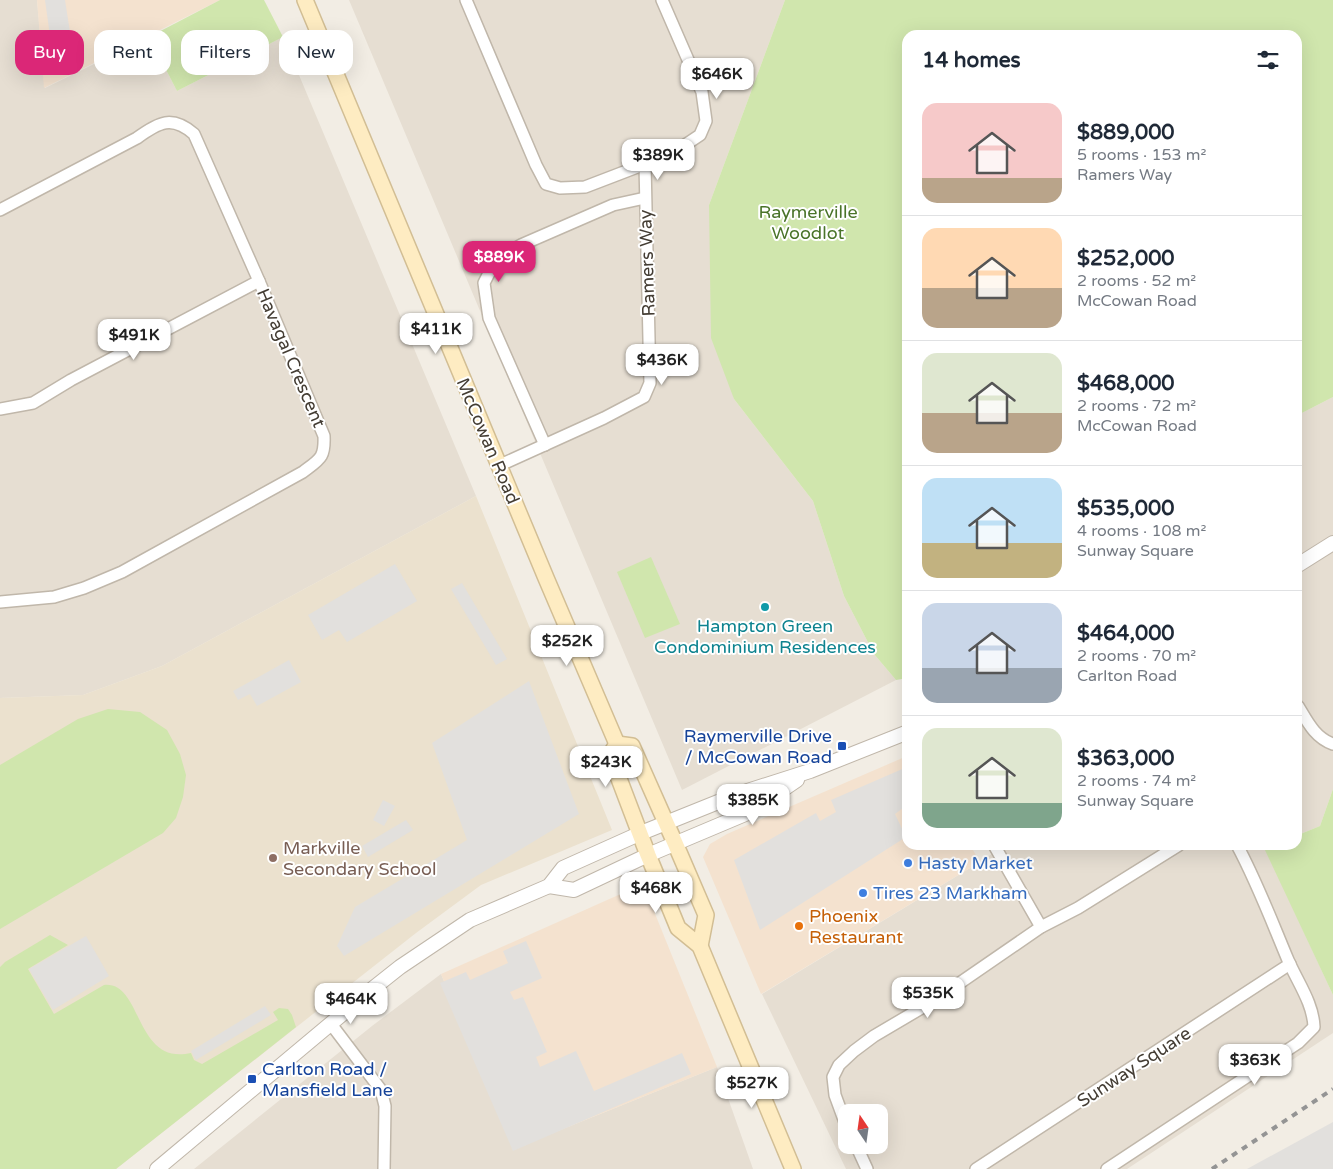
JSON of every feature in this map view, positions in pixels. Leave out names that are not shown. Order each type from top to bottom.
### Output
[{"type":"main road","name":"McCowan Road","points":[[305,0],[498,466],[617,744],[610,755],[678,928],[700,946],[793,1169]]},
{"type":"main road","points":[[617,744],[632,746],[706,915],[700,946]]},
{"type":"street","points":[[466,0],[536,165],[546,184],[560,188],[585,187],[645,164],[686,145],[700,135],[706,121],[702,92],[662,0]]},
{"type":"street","name":"Havagal Crescent","points":[[0,210],[137,138],[154,126],[177,123],[186,128],[194,134],[259,281],[324,436],[325,451],[318,461],[303,472],[122,572],[84,588],[54,597],[0,602]]},
{"type":"street","name":"Ramers Way","points":[[498,466],[604,418],[644,397],[650,383],[645,164]]},
{"type":"street","name":"Ramers Way","points":[[545,445],[489,318],[484,283],[490,271],[502,256],[521,245],[613,205],[645,198]]},
{"type":"street","points":[[0,409],[33,403],[71,380],[259,281]]},
{"type":"street","points":[[1302,562],[1333,543]]},
{"type":"street","points":[[1302,713],[1320,738],[1333,744]]},
{"type":"street","points":[[157,1169],[400,966],[470,920],[549,886],[563,868],[666,822],[738,794],[810,771],[902,734]]},
{"type":"street","points":[[549,886],[574,890],[648,855],[750,812],[810,771]]},
{"type":"street","points":[[997,850],[1041,926]]},
{"type":"street","points":[[839,1104],[833,1085],[833,1077],[839,1065],[854,1051],[874,1036],[935,1000],[1041,926],[1078,908],[1171,850]]},
{"type":"street","points":[[1107,1169],[1298,1044],[1314,1027],[1314,1015],[1239,850]]},
{"type":"street","name":"Sunway Square","points":[[976,1169],[1290,964]]},
{"type":"street","points":[[331,1024],[381,1090],[385,1106],[384,1169]]},
{"type":"street","points":[[860,1154],[867,1169]]},
{"type":"shaded area","points":[[0,0],[37,0],[40,30],[15,30],[15,75],[44,75],[45,88],[72,75],[84,75],[84,69],[94,64],[94,75],[169,75],[177,91],[208,75],[269,75],[269,44],[279,39],[279,75],[299,75],[476,496],[162,666],[83,695],[0,698]]},
{"type":"shaded area","points":[[37,0],[220,0],[160,30],[94,30],[94,63],[84,68],[84,30],[39,30]]},
{"type":"shaded area","points":[[45,0],[65,0],[70,30],[49,30]]},
{"type":"shaded area","points":[[349,0],[785,0],[709,205],[734,399],[813,501],[844,596],[874,654],[896,680],[682,790]]},
{"type":"shaded area","points":[[43,75],[70,75],[44,88]]},
{"type":"shaded area","points":[[1333,397],[1333,789],[1320,826],[1302,833],[1302,413]]},
{"type":"shaded area","name":"Markville Secondary School","points":[[476,496],[612,830],[481,885],[416,933],[116,1169],[0,1169],[0,698],[83,695],[162,666]]},
{"type":"shaded area","points":[[395,564],[417,601],[347,642],[339,630],[322,640],[308,615]]},
{"type":"shaded area","points":[[462,583],[507,659],[496,665],[451,589]]},
{"type":"shaded area","points":[[289,660],[301,682],[257,706],[250,694],[238,700],[233,691]]},
{"type":"shaded area","points":[[529,681],[579,814],[344,956],[337,946],[355,907],[467,840],[432,743]]},
{"type":"shaded area","points":[[902,758],[902,850],[973,850],[980,862],[761,994],[703,857],[710,844],[727,834]]},
{"type":"shaded area","points":[[902,769],[902,809],[895,814],[902,829],[902,840],[760,930],[734,860],[816,813],[820,821],[836,812],[831,800]]},
{"type":"shaded area","points":[[383,800],[395,806],[384,826],[373,820]]},
{"type":"shaded area","points":[[406,820],[413,830],[368,857],[362,846]]},
{"type":"shaded area","points":[[998,850],[1266,850],[1333,995],[1333,1033],[1127,1169],[846,1169],[839,1154],[888,1154],[888,1104],[838,1104],[838,1152],[762,994]]},
{"type":"shaded area","points":[[643,884],[717,1067],[513,1149],[441,974]]},
{"type":"shaded area","points":[[86,936],[109,976],[53,1010],[29,969]]},
{"type":"shaded area","points":[[526,941],[542,978],[510,992],[514,1000],[523,997],[547,1052],[536,1057],[540,1067],[576,1051],[594,1091],[682,1053],[691,1074],[513,1151],[440,983],[466,972],[470,980],[508,963],[503,951]]},
{"type":"shaded area","points":[[441,974],[513,1149],[717,1067],[753,1169],[194,1169],[372,1026]]},
{"type":"shaded area","points":[[265,1006],[271,1015],[196,1060],[191,1051]]},
{"type":"shaded area","points":[[1333,1122],[1333,1169],[1247,1169]]},
{"type":"green space","points":[[220,0],[264,0],[279,30],[279,39],[269,44],[269,30],[181,30],[181,75],[208,75],[177,91],[169,75],[171,75],[171,30],[162,30]]},
{"type":"green space","name":"Raymerville Woodlot","points":[[785,0],[1333,0],[1333,397],[1302,413],[1302,30],[902,30],[902,679],[896,680],[874,654],[844,596],[813,501],[734,399],[711,338],[709,205]]},
{"type":"green space","points":[[651,557],[680,624],[645,638],[617,572]]},
{"type":"green space","points":[[108,709],[140,712],[167,730],[180,754],[186,775],[183,797],[176,818],[163,833],[0,929],[0,765],[78,719]]},
{"type":"green space","points":[[1333,789],[1333,995],[1265,850],[1302,850],[1302,833],[1320,826]]},
{"type":"green space","points":[[50,935],[68,945],[28,969],[54,1014],[104,985],[117,987],[126,996],[149,1036],[159,1047],[172,1054],[191,1053],[194,1060],[202,1064],[278,1020],[273,1012],[279,1008],[288,1009],[296,1027],[116,1169],[0,1169],[0,967],[5,962]]},
{"type":"railway","points":[[1212,1169],[1333,1089]]},
{"type":"place","name":"Hampton Green Condominium Residences","points":[[765,607]]},
{"type":"place","name":"Raymerville Drive / McCowan Road","points":[[842,746]]},
{"type":"place","name":"Markville Secondary School","points":[[273,858]]},
{"type":"place","name":"Hasty Market","points":[[908,863]]},
{"type":"place","name":"Tires 23 Markham","points":[[863,893]]},
{"type":"place","name":"Phoenix Restaurant","points":[[799,926]]},
{"type":"place","name":"Carlton Road / Mansfield Lane","points":[[252,1079]]}]
